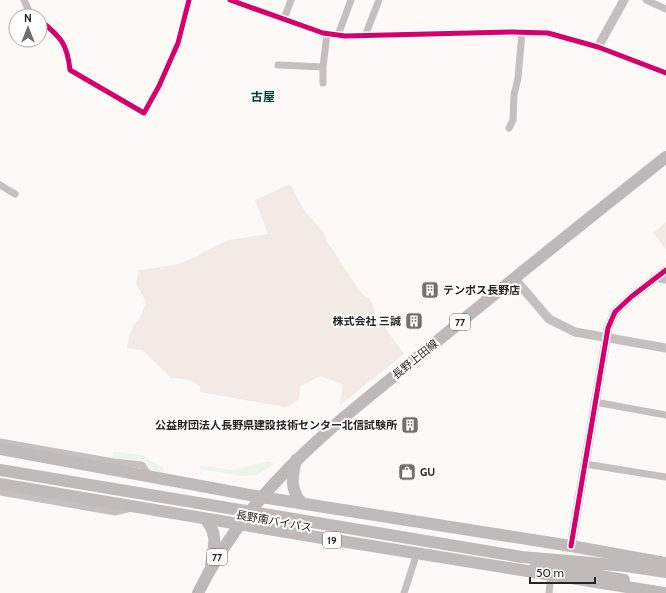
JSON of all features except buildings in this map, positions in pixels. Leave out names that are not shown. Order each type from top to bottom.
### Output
[{"type":"highway","points":[[0,449],[112,468],[167,480],[261,497],[301,502],[666,563]]},
{"type":"highway","points":[[296,460],[292,475],[292,487],[301,502]]},
{"type":"highway","name":"長野南バイパス","points":[[0,470],[522,557],[626,566],[666,572]]},
{"type":"highway","name":"長野南バイパス","points":[[0,474],[666,586]]},
{"type":"highway","points":[[154,510],[168,508],[172,504],[173,488],[167,480]]},
{"type":"highway","name":"19","points":[[0,484],[135,508],[664,593]]},
{"type":"highway","points":[[204,518],[212,527],[215,536],[212,565]]},
{"type":"main road","name":"長野上田線","points":[[198,593],[212,565],[240,524],[261,497],[317,440],[514,278],[666,156]]},
{"type":"street","points":[[48,27],[58,35],[67,50],[70,70],[144,113],[159,86],[178,43],[189,0]]},
{"type":"street","points":[[230,0],[327,33],[338,35],[365,36],[522,32],[548,34],[598,47],[666,72]]},
{"type":"street","points":[[284,19],[291,0]]},
{"type":"street","points":[[338,35],[352,0]]},
{"type":"street","points":[[365,36],[379,0]]},
{"type":"street","points":[[598,47],[624,0]]},
{"type":"street","points":[[646,0],[666,9]]},
{"type":"street","points":[[509,128],[513,120],[514,94],[518,78],[522,32]]},
{"type":"street","points":[[323,83],[323,67],[327,33]]},
{"type":"street","points":[[278,65],[323,67]]},
{"type":"street","points":[[0,185],[15,194]]},
{"type":"street","points":[[571,546],[606,337],[615,312],[654,278],[666,270]]},
{"type":"street","points":[[514,278],[549,319],[575,332],[666,348]]},
{"type":"street","points":[[654,278],[666,280]]},
{"type":"street","points":[[595,402],[666,415]]},
{"type":"street","points":[[0,442],[114,462],[142,465],[149,475]]},
{"type":"street","points":[[585,464],[666,477]]},
{"type":"street","points":[[0,492],[115,512],[135,508]]},
{"type":"street","points":[[404,593],[418,553]]},
{"type":"street","points":[[549,593],[551,575]]},
{"type":"shaded area","points":[[290,184],[304,210],[325,234],[328,243],[355,284],[364,296],[369,298],[373,305],[379,324],[383,325],[404,354],[340,405],[343,384],[320,376],[300,387],[299,399],[285,407],[200,392],[200,386],[186,379],[171,378],[142,350],[127,348],[129,335],[141,316],[146,301],[136,284],[139,270],[175,265],[198,256],[203,252],[229,240],[268,234],[255,200]]},
{"type":"shaded area","points":[[666,222],[666,249],[653,233]]},
{"type":"shaded area","points":[[113,452],[142,455],[164,469],[163,475],[143,460],[112,458]]},
{"type":"shaded area","points":[[269,461],[274,464],[257,475],[243,476],[199,469],[201,466],[234,470]]},
{"type":"cycle path","points":[[48,27],[64,46],[67,53],[70,70],[144,113],[159,86],[178,43],[189,0]]},
{"type":"cycle path","points":[[230,0],[323,33],[345,36],[512,32],[548,33],[598,47],[666,73]]},
{"type":"cycle path","points":[[571,546],[608,328],[615,312],[631,297],[666,270]]},
{"type":"place","name":"テンポス長野店","points":[[430,290]]},
{"type":"place","name":"株式会社 三誠","points":[[414,321]]},
{"type":"place","name":"公益財団法人長野県建設技術センター北信試験所","points":[[410,425]]},
{"type":"place","name":"GU","points":[[407,472]]},
{"type":"district","name":"古屋","points":[[263,96]]}]
